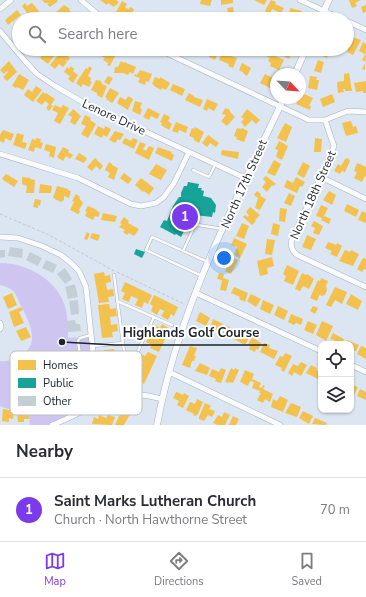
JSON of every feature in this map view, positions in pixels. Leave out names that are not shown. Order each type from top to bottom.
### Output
[{"type":"street","points":[[0,9],[11,0]]},
{"type":"street","points":[[81,0],[95,12]]},
{"type":"street","points":[[300,0],[324,11],[329,0]]},
{"type":"street","points":[[354,24],[366,30]]},
{"type":"street","name":"Lenore Drive","points":[[0,31],[12,45]]},
{"type":"street","name":"Lenore Drive","points":[[21,56],[37,74],[86,104],[245,178]]},
{"type":"street","points":[[173,56],[309,120],[326,120],[348,111],[366,112]]},
{"type":"street","points":[[298,68],[303,56]]},
{"type":"street","name":"North 17th Street","points":[[157,425],[169,372],[190,306],[245,178],[281,104]]},
{"type":"street","name":"North 18th Street","points":[[326,120],[334,146],[292,239],[291,247],[298,255],[366,287]]},
{"type":"street","points":[[0,154],[78,178],[130,204],[140,206],[156,203],[164,197],[174,183],[189,152]]},
{"type":"street","points":[[321,177],[366,199]]},
{"type":"street","points":[[0,237],[18,238],[32,242],[61,255],[79,271],[86,287],[94,351]]},
{"type":"street","points":[[196,293],[318,350]]},
{"type":"street","points":[[0,323],[0,329]]},
{"type":"street","points":[[354,366],[366,372]]},
{"type":"street","points":[[169,372],[280,425]]},
{"type":"street","points":[[142,396],[162,399]]},
{"type":"street","points":[[52,425],[63,423],[74,415]]},
{"type":"lane","points":[[193,170],[209,177],[216,165]]},
{"type":"lane","points":[[183,251],[194,227],[198,225],[223,229]]},
{"type":"lane","points":[[203,276],[146,250],[152,236],[209,262]]},
{"type":"lane","points":[[114,274],[123,351]]},
{"type":"lane","points":[[117,301],[172,326]]},
{"type":"lane","points":[[137,351],[154,317]]},
{"type":"lane","points":[[79,351],[78,342],[80,338],[92,335]]},
{"type":"lane","points":[[93,346],[122,343]]},
{"type":"path","points":[[0,214],[49,235],[103,265],[190,306]]},
{"type":"shaded area","points":[[0,263],[21,266],[32,270],[50,282],[63,300],[68,320],[68,338],[92,337],[93,351],[26,351],[30,347],[32,341],[32,334],[28,320],[15,293],[9,288],[0,285]]},
{"type":"shaded area","points":[[10,360],[10,409],[0,406],[0,361]]},
{"type":"shaded area","points":[[29,415],[75,415],[52,425],[30,425]]},
{"type":"building: Homes","points":[[42,0],[58,1],[50,7],[47,4],[50,3],[45,3]]},
{"type":"building: Homes","points":[[100,0],[116,0],[119,2],[114,7],[108,3],[107,5]]},
{"type":"building: Homes","points":[[201,0],[212,0],[210,6],[200,4]]},
{"type":"building: Homes","points":[[221,0],[233,0],[233,3],[221,5]]},
{"type":"building: Homes","points":[[254,0],[267,0],[264,5]]},
{"type":"building: Homes","points":[[271,0],[276,2],[275,4],[284,8],[282,12],[272,9],[271,12],[265,11]]},
{"type":"building: Homes","points":[[349,0],[361,0],[355,3],[357,6],[352,8]]},
{"type":"building: Homes","points":[[122,1],[127,4],[125,8],[129,9],[130,7],[134,9],[133,12],[116,12]]},
{"type":"building: Homes","points":[[25,3],[27,6],[32,3],[39,11],[26,12],[22,6]]},
{"type":"building: Homes","points":[[64,5],[70,9],[69,10],[71,12],[56,12]]},
{"type":"building: Homes","points":[[366,5],[366,12],[363,13],[361,7]]},
{"type":"building: Homes","points":[[233,7],[234,12],[228,12],[227,8]]},
{"type":"building: Homes","points":[[290,8],[302,11],[302,12],[290,12]]},
{"type":"building: Homes","points":[[12,14],[12,22],[8,25],[5,20]]},
{"type":"building: Homes","points":[[354,37],[361,40],[354,53]]},
{"type":"building: Homes","points":[[363,42],[366,44],[365,62],[362,60],[365,54],[359,51]]},
{"type":"building: Homes","points":[[41,56],[54,56],[48,64],[40,58]]},
{"type":"building: Homes","points":[[57,56],[67,56],[70,58],[68,61],[65,60],[67,62],[63,67],[59,64],[55,69],[50,65]]},
{"type":"building: Homes","points":[[101,56],[115,56],[110,66],[103,60],[105,58]]},
{"type":"building: Homes","points":[[209,56],[216,56],[215,60]]},
{"type":"building: Homes","points":[[221,56],[231,56],[237,58],[233,68],[228,66],[229,64],[219,60]]},
{"type":"building: Homes","points":[[268,56],[275,56],[284,60],[280,68],[270,66],[271,63],[268,61],[270,58]]},
{"type":"building: Homes","points":[[284,56],[290,56],[289,59]]},
{"type":"building: Homes","points":[[318,60],[324,62],[321,73],[314,71]]},
{"type":"building: Homes","points":[[9,61],[17,72],[7,81],[3,77],[8,72],[7,71],[4,74],[0,70]]},
{"type":"building: Homes","points":[[121,61],[136,67],[133,74],[130,72],[128,75],[123,73],[114,73],[115,67],[118,67]]},
{"type":"building: Homes","points":[[242,63],[251,68],[247,76],[239,70]]},
{"type":"building: Homes","points":[[365,63],[365,70],[362,69]]},
{"type":"building: Homes","points":[[71,66],[74,69],[73,71],[78,75],[73,83],[68,79],[70,76],[64,72],[67,67],[69,69]]},
{"type":"building: Homes","points":[[89,66],[92,68],[88,76],[91,78],[90,81],[92,82],[89,87],[83,84],[81,87],[76,83]]},
{"type":"building: Homes","points":[[140,70],[152,74],[149,82],[146,81],[145,85],[138,82],[140,78],[134,76],[135,74],[137,75]]},
{"type":"building: Homes","points":[[349,73],[352,91],[345,91],[345,89],[343,89],[344,92],[338,93],[337,82],[344,81],[344,74]]},
{"type":"building: Homes","points":[[19,74],[29,80],[23,90],[12,86]]},
{"type":"building: Homes","points":[[265,74],[270,76],[270,88],[260,83]]},
{"type":"building: Homes","points":[[108,76],[113,78],[109,85],[104,82]]},
{"type":"building: Homes","points":[[310,76],[317,77],[316,80],[319,80],[317,90],[308,88]]},
{"type":"building: Homes","points":[[155,77],[160,79],[160,77],[170,83],[166,90],[162,88],[161,90],[152,84]]},
{"type":"building: Homes","points":[[96,80],[101,81],[102,84],[107,86],[102,98],[91,90]]},
{"type":"building: Homes","points":[[366,81],[366,93],[363,93],[363,91],[356,92],[354,83]]},
{"type":"building: Homes","points":[[173,84],[185,89],[182,96],[170,90]]},
{"type":"building: Homes","points":[[36,86],[42,90],[33,102],[24,95],[28,89],[32,92]]},
{"type":"building: Homes","points":[[110,88],[119,93],[112,103],[105,97]]},
{"type":"building: Homes","points":[[43,92],[55,99],[51,105],[53,106],[49,111],[46,108],[49,104],[45,101],[42,105],[36,101]]},
{"type":"building: Homes","points":[[189,93],[194,97],[203,100],[200,107],[185,100]]},
{"type":"building: Homes","points":[[332,94],[335,102],[323,107],[320,99]]},
{"type":"building: Homes","points":[[306,95],[313,98],[309,106],[311,106],[310,110],[296,104],[306,104]]},
{"type":"building: Homes","points":[[128,96],[133,99],[128,110],[117,103],[120,97],[126,100]]},
{"type":"building: Homes","points":[[207,99],[218,104],[214,111],[208,108],[207,111],[203,109]]},
{"type":"building: Homes","points":[[135,101],[142,103],[140,115],[132,111]]},
{"type":"building: Homes","points":[[55,105],[61,108],[63,105],[69,108],[60,124],[54,121],[58,113],[52,110]]},
{"type":"building: Homes","points":[[148,108],[160,114],[157,119],[151,116],[149,120],[143,117]]},
{"type":"building: Homes","points":[[225,108],[230,110],[235,117],[227,126],[221,121],[226,115],[222,114]]},
{"type":"building: Homes","points":[[73,109],[81,116],[75,125],[70,122],[72,117],[68,115]]},
{"type":"building: Homes","points":[[247,109],[260,120],[256,124],[252,120],[245,127],[241,122],[244,119],[241,117]]},
{"type":"building: Homes","points":[[164,114],[170,117],[168,121],[172,124],[169,130],[161,125],[162,123],[160,122]]},
{"type":"building: Homes","points":[[85,115],[91,118],[90,120],[96,124],[88,138],[81,134],[86,126],[81,124]]},
{"type":"building: Homes","points":[[351,121],[353,127],[356,126],[358,133],[346,136],[342,123]]},
{"type":"building: Homes","points":[[176,122],[188,127],[186,133],[179,130],[178,133],[172,131]]},
{"type":"building: Homes","points":[[285,123],[292,127],[286,142],[277,138]]},
{"type":"building: Homes","points":[[98,126],[104,129],[105,126],[111,129],[107,137],[103,135],[102,138],[94,134]]},
{"type":"building: Homes","points":[[195,127],[204,132],[199,143],[194,140],[194,138],[189,136],[192,128],[194,129]]},
{"type":"building: Homes","points":[[237,128],[242,128],[248,131],[244,142],[236,139],[237,137],[234,136]]},
{"type":"building: Homes","points":[[3,130],[14,134],[11,141],[5,138],[4,143],[0,141],[0,135]]},
{"type":"building: Homes","points":[[115,131],[124,134],[120,140],[118,139],[115,143],[109,140]]},
{"type":"building: Homes","points":[[17,133],[24,135],[22,142],[27,143],[25,149],[13,145]]},
{"type":"building: Homes","points":[[208,135],[219,143],[216,147],[210,143],[207,147],[202,143]]},
{"type":"building: Homes","points":[[36,138],[41,139],[40,142],[43,143],[41,149],[35,147],[34,152],[28,150],[32,139],[36,140]]},
{"type":"building: Homes","points":[[125,138],[131,141],[133,138],[138,140],[134,149],[122,143]]},
{"type":"building: Homes","points":[[315,138],[322,139],[321,152],[314,152]]},
{"type":"building: Homes","points":[[279,141],[288,146],[282,160],[276,157],[278,150],[275,149]]},
{"type":"building: Homes","points":[[140,142],[146,144],[143,149],[146,151],[149,146],[154,148],[149,160],[135,153]]},
{"type":"building: Homes","points":[[46,144],[56,147],[54,158],[49,156],[50,152],[44,150]]},
{"type":"building: Homes","points":[[63,147],[69,150],[68,152],[73,155],[70,159],[66,156],[63,161],[57,157]]},
{"type":"building: Homes","points":[[158,147],[172,152],[171,153],[174,155],[172,161],[155,153]]},
{"type":"building: Homes","points":[[222,150],[239,152],[238,159],[221,155]]},
{"type":"building: Homes","points":[[79,153],[87,158],[84,163],[75,159]]},
{"type":"building: Homes","points":[[95,158],[103,166],[100,170],[96,166],[92,171],[87,167]]},
{"type":"building: Homes","points":[[348,158],[350,161],[345,172],[342,171],[340,174],[334,171],[338,164],[341,166],[345,159]]},
{"type":"building: Homes","points":[[274,160],[281,164],[275,176],[267,173]]},
{"type":"building: Homes","points":[[109,162],[118,168],[114,180],[108,177],[110,173],[105,170]]},
{"type":"building: Homes","points":[[303,162],[310,166],[304,178],[297,174]]},
{"type":"building: Homes","points":[[357,163],[366,167],[366,177],[365,176],[362,182],[354,178],[357,172],[354,171]]},
{"type":"building: Homes","points":[[156,164],[167,170],[161,180],[149,174]]},
{"type":"building: Homes","points":[[124,173],[132,179],[128,184],[120,178]]},
{"type":"building: Homes","points":[[6,174],[18,181],[14,187],[2,179]]},
{"type":"building: Homes","points":[[266,176],[276,184],[273,186],[272,185],[267,192],[262,187],[266,182],[263,179]]},
{"type":"building: Homes","points":[[22,177],[35,180],[34,193],[26,193],[27,186],[22,184]]},
{"type":"building: Homes","points":[[296,177],[305,182],[302,187],[300,186],[297,193],[284,187],[287,180],[293,183]]},
{"type":"building: Homes","points":[[141,178],[154,188],[149,195],[135,185]]},
{"type":"building: Homes","points":[[40,184],[52,186],[51,193],[39,193]]},
{"type":"building: Homes","points":[[57,186],[71,191],[69,198],[64,196],[64,200],[61,202],[53,198]]},
{"type":"building: Homes","points":[[257,191],[261,194],[260,196],[266,199],[260,210],[255,208],[258,198],[254,195]]},
{"type":"building: Homes","points":[[329,191],[336,195],[332,205],[323,200]]},
{"type":"building: Homes","points":[[289,193],[295,196],[291,206],[284,203]]},
{"type":"building: Homes","points":[[76,194],[80,197],[79,198],[83,203],[78,214],[70,210],[74,202],[72,201]]},
{"type":"building: Homes","points":[[35,199],[41,200],[38,208],[33,207]]},
{"type":"building: Homes","points":[[347,204],[359,210],[356,217],[344,211]]},
{"type":"building: Homes","points":[[321,205],[328,208],[324,216],[331,219],[329,224],[321,220],[322,218],[316,216]]},
{"type":"building: Homes","points":[[88,206],[100,213],[98,217],[95,216],[93,220],[85,216],[87,212],[85,211]]},
{"type":"building: Homes","points":[[250,207],[260,215],[252,225],[243,217],[245,215],[248,217],[249,215],[246,212]]},
{"type":"building: Homes","points":[[280,208],[287,209],[285,222],[279,221]]},
{"type":"building: Homes","points":[[362,211],[366,213],[366,223],[358,220]]},
{"type":"building: Homes","points":[[103,213],[117,216],[115,222],[101,220]]},
{"type":"building: Homes","points":[[124,217],[129,221],[128,223],[139,229],[134,236],[129,233],[127,235],[123,232],[125,230],[119,227],[122,224],[120,223]]},
{"type":"building: Homes","points":[[314,221],[323,226],[319,235],[313,233],[315,228],[311,226]]},
{"type":"building: Homes","points":[[242,223],[249,226],[244,239],[236,236]]},
{"type":"building: Homes","points":[[273,223],[280,225],[278,236],[271,234]]},
{"type":"building: Homes","points":[[87,232],[90,234],[87,240],[84,239]]},
{"type":"building: Homes","points":[[92,233],[100,235],[98,241],[90,238]]},
{"type":"building: Homes","points":[[307,235],[316,239],[311,250],[302,247]]},
{"type":"building: Homes","points":[[234,238],[247,244],[240,258],[234,255],[237,247],[231,245]]},
{"type":"building: Homes","points":[[267,239],[275,240],[272,255],[265,254]]},
{"type":"building: Homes","points":[[328,242],[336,245],[337,243],[342,246],[337,257],[330,254],[332,251],[325,248]]},
{"type":"building: Homes","points":[[345,250],[350,252],[351,250],[359,254],[353,266],[339,261]]},
{"type":"building: Homes","points":[[226,255],[238,260],[231,274],[225,271],[229,263],[223,260]]},
{"type":"building: Homes","points":[[272,257],[274,266],[267,268],[268,274],[260,276],[257,261]]},
{"type":"building: Homes","points":[[363,258],[366,259],[366,270],[364,269],[362,272],[357,269]]},
{"type":"building: Homes","points":[[287,265],[299,271],[293,285],[284,281],[286,276],[283,274]]},
{"type":"building: Homes","points":[[104,272],[105,276],[110,275],[111,282],[106,283],[107,290],[113,289],[114,296],[108,297],[109,302],[99,303],[94,274]]},
{"type":"building: Homes","points":[[219,273],[224,274],[223,278],[229,280],[226,291],[220,290],[222,280],[217,279]]},
{"type":"building: Homes","points":[[302,273],[307,274],[314,279],[309,289],[303,286],[300,291],[295,289]]},
{"type":"building: Homes","points":[[321,278],[328,281],[326,286],[327,290],[325,295],[321,296],[320,294],[317,301],[310,298],[318,280],[320,281]]},
{"type":"building: Homes","points":[[125,282],[152,295],[148,304],[144,302],[142,308],[135,305],[138,299],[131,296],[129,302],[122,299],[125,293],[121,291]]},
{"type":"building: Homes","points":[[234,287],[248,293],[245,302],[239,299],[240,297],[231,293]]},
{"type":"building: Homes","points":[[335,287],[347,292],[342,304],[335,300],[331,307],[326,305]]},
{"type":"building: Homes","points":[[12,293],[17,305],[8,309],[3,297]]},
{"type":"building: Homes","points":[[251,294],[261,299],[256,307],[247,301]]},
{"type":"building: Homes","points":[[351,294],[362,301],[358,310],[346,304]]},
{"type":"building: Homes","points":[[154,295],[178,307],[174,316],[171,314],[168,320],[161,316],[164,311],[160,309],[157,315],[151,311],[153,306],[150,304]]},
{"type":"building: Homes","points":[[263,300],[274,305],[270,314],[260,309]]},
{"type":"building: Homes","points":[[109,304],[110,309],[116,308],[117,316],[110,317],[111,325],[117,324],[118,331],[112,332],[113,337],[102,338],[98,305]]},
{"type":"building: Homes","points":[[278,306],[288,311],[284,320],[274,315]]},
{"type":"building: Homes","points":[[313,306],[318,308],[315,314],[310,311]]},
{"type":"building: Homes","points":[[21,307],[23,310],[19,312],[24,323],[14,327],[9,312]]},
{"type":"building: Homes","points":[[200,312],[210,318],[206,326],[196,321]]},
{"type":"building: Homes","points":[[291,314],[303,319],[301,325],[296,323],[294,325],[288,322]]},
{"type":"building: Homes","points":[[213,319],[223,324],[219,332],[210,328]]},
{"type":"building: Homes","points":[[308,321],[317,325],[313,334],[304,330]]},
{"type":"building: Homes","points":[[322,321],[333,326],[326,341],[316,335]]},
{"type":"building: Homes","points":[[162,324],[170,329],[159,352],[150,348],[152,345],[146,342],[149,336],[155,339],[157,334],[152,332],[155,325],[160,328]]},
{"type":"building: Homes","points":[[226,325],[235,331],[232,338],[222,335]]},
{"type":"building: Homes","points":[[26,327],[31,337],[21,341],[16,331]]},
{"type":"building: Homes","points":[[200,331],[205,333],[202,339],[197,337]]},
{"type":"building: Homes","points":[[238,331],[249,338],[245,345],[234,339]]},
{"type":"building: Homes","points":[[333,333],[344,339],[343,341],[334,341],[330,339]]},
{"type":"building: Homes","points":[[252,337],[261,343],[258,350],[256,349],[255,352],[249,349],[250,346],[248,345]]},
{"type":"building: Homes","points":[[264,343],[270,345],[269,348],[278,351],[274,359],[260,352]]},
{"type":"building: Homes","points":[[354,343],[359,345],[356,351],[354,350]]},
{"type":"building: Homes","points":[[190,346],[197,348],[194,356],[196,356],[194,361],[192,361],[190,368],[182,365]]},
{"type":"building: Homes","points":[[361,346],[366,348],[366,359],[357,354]]},
{"type":"building: Homes","points":[[114,349],[114,351],[104,351]]},
{"type":"building: Homes","points":[[148,352],[157,356],[144,384],[142,383],[142,354],[145,356]]},
{"type":"building: Homes","points":[[285,353],[292,356],[284,372],[281,370],[282,368],[275,365],[280,356],[283,357]]},
{"type":"building: Homes","points":[[301,362],[307,365],[301,376],[294,372],[292,376],[288,373],[293,364],[298,366]]},
{"type":"building: Homes","points":[[200,363],[210,368],[207,375],[195,371]]},
{"type":"building: Homes","points":[[311,365],[317,368],[318,379],[306,373]]},
{"type":"building: Homes","points":[[221,368],[226,370],[221,383],[215,381],[216,379],[209,376],[212,369],[219,372]]},
{"type":"building: Homes","points":[[231,368],[234,370],[235,368],[239,370],[233,383],[228,383],[225,382]]},
{"type":"building: Homes","points":[[245,370],[254,374],[252,379],[261,383],[259,387],[262,388],[263,385],[265,386],[263,389],[273,394],[270,402],[265,399],[263,403],[257,400],[261,393],[259,393],[260,391],[252,388],[254,382],[250,381],[248,386],[240,382]]},
{"type":"building: Homes","points":[[354,386],[358,387],[354,395]]},
{"type":"building: Homes","points":[[360,389],[366,392],[366,400],[357,396]]},
{"type":"building: Homes","points":[[176,392],[183,395],[184,393],[189,396],[183,408],[177,405],[179,401],[173,398]]},
{"type":"building: Homes","points":[[280,396],[288,400],[283,412],[271,407],[273,399],[277,401]]},
{"type":"building: Homes","points":[[197,399],[203,402],[198,414],[195,416],[186,410],[190,402],[195,404]]},
{"type":"building: Homes","points":[[205,403],[211,406],[209,409],[215,411],[212,417],[208,415],[204,421],[199,419],[199,417]]},
{"type":"building: Homes","points":[[291,403],[301,407],[297,417],[285,413]]},
{"type":"building: Homes","points":[[3,409],[10,410],[10,415],[14,415],[13,419],[9,418],[9,422],[2,421]]},
{"type":"building: Homes","points":[[303,411],[313,416],[309,424],[299,418]]},
{"type":"building: Homes","points":[[224,412],[230,415],[225,425],[213,423],[218,415],[222,417]]},
{"type":"building: Homes","points":[[17,415],[29,415],[29,419],[24,419],[24,422],[18,422]]},
{"type":"building: Homes","points":[[99,415],[106,418],[108,415],[115,417],[112,425],[92,424],[94,417],[98,419]]},
{"type":"building: Homes","points":[[120,415],[129,415],[124,425],[115,425]]},
{"type":"building: Homes","points":[[233,416],[239,419],[236,425],[229,425]]},
{"type":"building: Homes","points":[[315,418],[327,423],[326,425],[312,424]]},
{"type":"building: Public","points":[[188,182],[199,184],[198,188],[202,188],[201,190],[204,191],[203,196],[211,198],[216,205],[215,213],[213,212],[212,217],[186,214],[180,227],[185,229],[181,237],[160,227],[164,220],[167,221],[173,206],[179,197],[181,197],[184,186],[187,186]]},
{"type":"building: Public","points":[[136,249],[145,252],[142,258],[134,254]]},
{"type":"building: Other","points":[[10,247],[23,249],[22,258],[8,256]]},
{"type":"building: Other","points":[[0,250],[5,250],[5,257],[0,258]]},
{"type":"building: Other","points":[[30,252],[42,258],[38,266],[26,260]]},
{"type":"building: Other","points":[[46,260],[57,265],[53,273],[42,268]]},
{"type":"building: Other","points":[[65,268],[72,279],[65,284],[57,274]]},
{"type":"building: Other","points":[[75,284],[78,297],[68,299],[65,287]]},
{"type":"building: Other","points":[[78,300],[79,314],[71,315],[69,301]]},
{"type":"building: Other","points":[[75,320],[76,324],[80,324],[81,331],[68,332],[67,321]]},
{"type":"place","name":"Saint Marks Lutheran Church","points":[[185,217]]},
{"type":"place","name":"Highlands Golf Course","points":[[62,342]]}]
